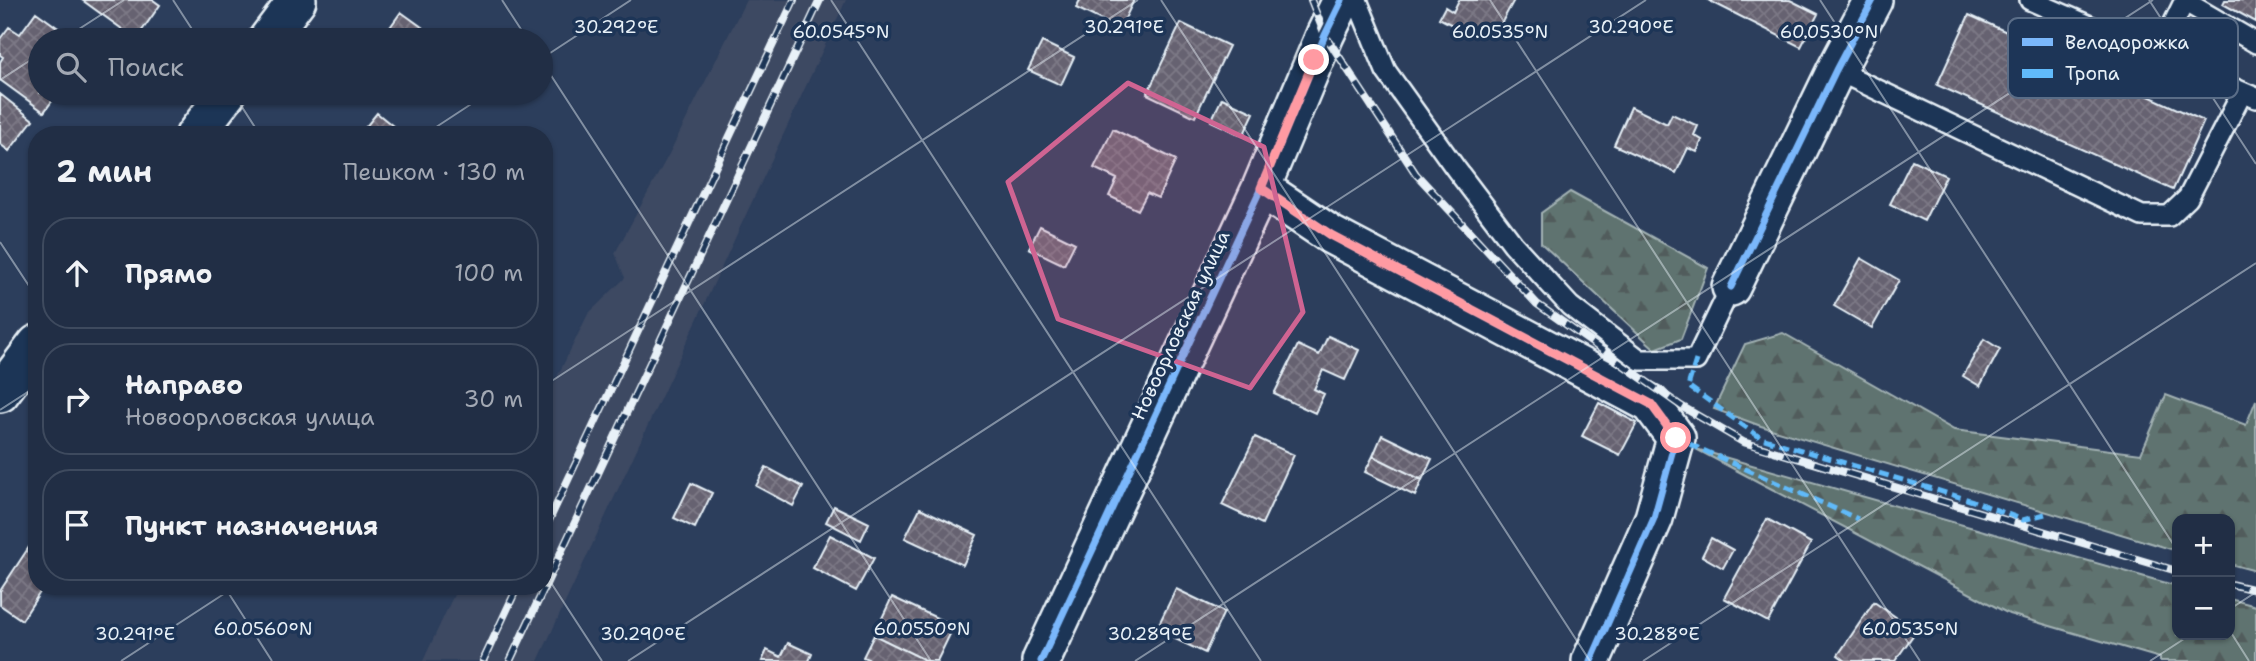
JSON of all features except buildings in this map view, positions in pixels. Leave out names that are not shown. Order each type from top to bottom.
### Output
[{"type":"street","points":[[276,28],[297,0]]},
{"type":"street","name":"Новоорловская улица","points":[[1041,661],[1261,188],[1342,0]]},
{"type":"street","points":[[1731,287],[1836,70],[1873,0]]},
{"type":"street","points":[[202,126],[218,105]]},
{"type":"street","points":[[1261,188],[1331,235],[1651,404],[1676,438],[1654,518],[1591,661]]},
{"type":"street","points":[[0,393],[28,356]]},
{"type":"lane","points":[[1357,0],[1386,71],[1456,169],[1513,244],[1570,306],[1610,337],[1640,359],[1696,360],[1731,287]]},
{"type":"lane","points":[[2030,0],[2072,18]]},
{"type":"lane","points":[[2176,18],[2184,1],[2213,18]]},
{"type":"lane","points":[[2238,32],[2256,43]]},
{"type":"lane","points":[[1836,70],[2142,216],[2169,216],[2188,198],[2249,95]]},
{"type":"highlighted area","points":[[1128,83],[1264,147],[1303,312],[1250,388],[1058,319],[1008,182]]},
{"type":"shaded area","points":[[746,0],[846,0],[538,661],[423,661],[454,595],[553,595],[553,386],[588,314],[625,278],[615,253],[669,154]]},
{"type":"green space","points":[[1570,192],[1708,268],[1681,339],[1655,349],[1541,243],[1541,213]]},
{"type":"green space","points":[[1783,333],[1954,430],[2141,454],[2166,395],[2246,425],[2256,400],[2256,571],[2235,565],[2235,514],[2172,514],[2172,549],[1761,426],[1714,409],[1745,344]]},
{"type":"green space","points":[[1696,449],[2172,585],[2172,640],[2235,640],[2235,600],[2256,606],[2256,661],[2160,661],[2160,658],[2009,614]]},
{"type":"railway","points":[[553,512],[794,0]]},
{"type":"railway","points":[[553,569],[820,0]]},
{"type":"railway","points":[[1311,0],[1325,35],[1416,174],[1537,304],[1681,406],[1743,442],[2172,570]]},
{"type":"railway","points":[[2235,585],[2256,590]]},
{"type":"railway","points":[[483,661],[514,595]]},
{"type":"railway","points":[[510,661],[541,595]]},
{"type":"marked path","points":[[1696,360],[1688,386],[1761,438],[1973,501],[2023,520],[2045,514]]},
{"type":"marked path","points":[[1676,438],[1858,519]]},
{"type":"cycle path","points":[[1041,661],[1261,188],[1342,0]]},
{"type":"cycle path","points":[[1731,287],[1836,70],[1873,0]]},
{"type":"cycle path","points":[[1261,188],[1331,235],[1651,404],[1676,438],[1654,518],[1591,661]]},
{"type":"route","points":[[1314,60],[1261,188],[1331,235],[1651,404],[1676,438]]}]
